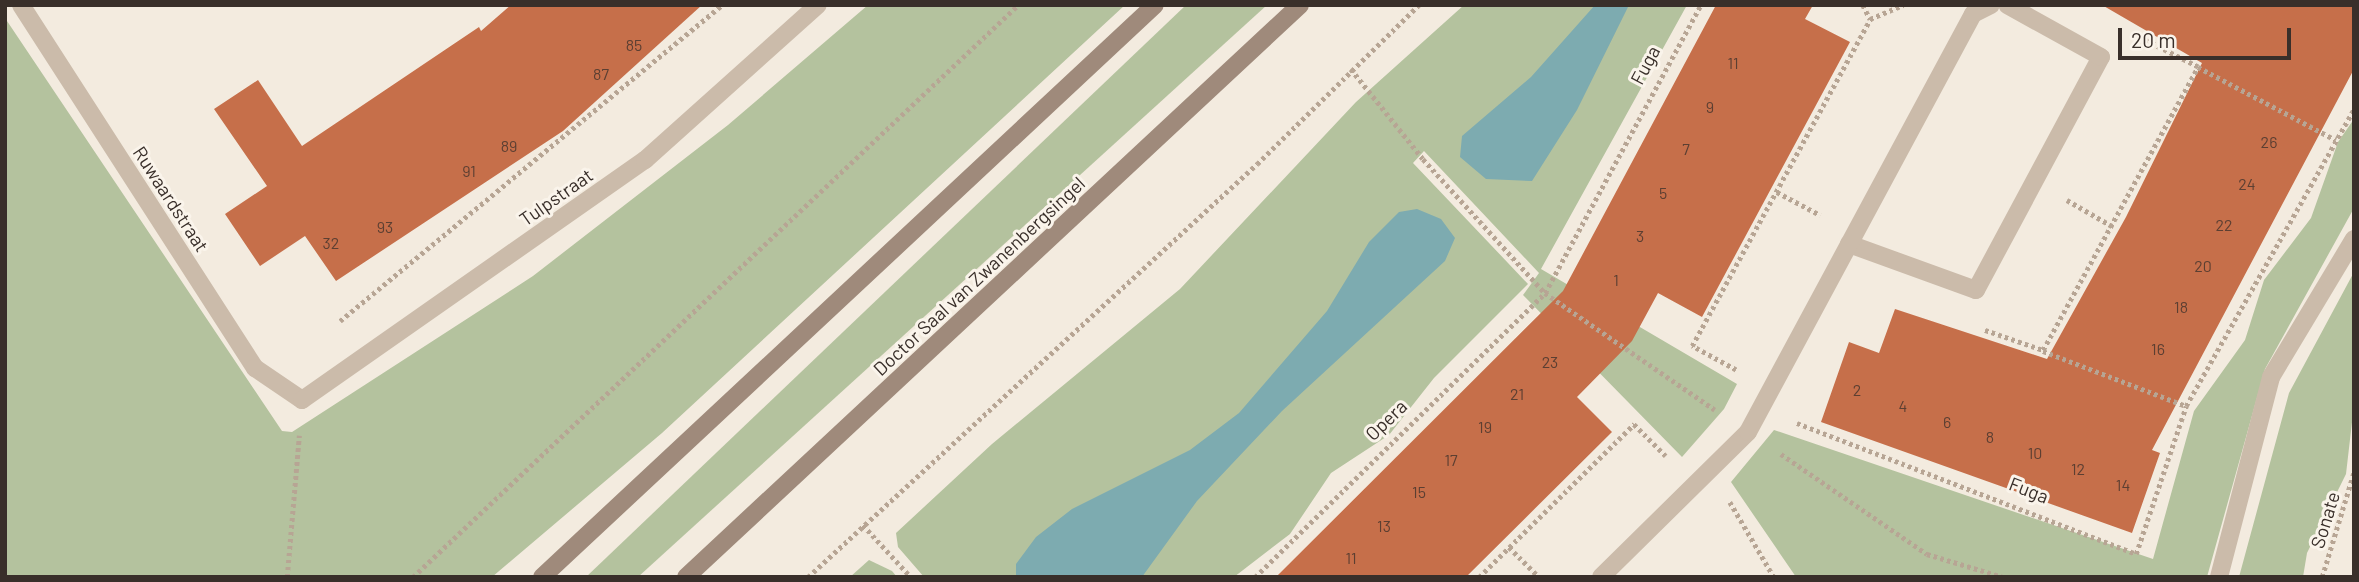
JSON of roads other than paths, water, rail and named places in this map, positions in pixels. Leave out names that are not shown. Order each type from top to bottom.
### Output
[{"type":"main road","points":[[542,577],[1155,5]]},
{"type":"main road","name":"Doctor Saal van Zwanenbergsingel","points":[[686,577],[1300,5]]},
{"type":"street","name":"Ruwaardstraat","points":[[21,5],[254,368],[302,400]]},
{"type":"street","name":"Tulpstraat","points":[[302,400],[645,160],[818,5]]},
{"type":"street","points":[[1601,577],[1748,432],[1973,14],[1991,5]]},
{"type":"street","points":[[1852,239],[1976,290],[2101,57],[2007,5]]},
{"type":"street","points":[[2219,577],[2271,377],[2354,239]]},
{"type":"water","points":[[1595,5],[1629,5],[1577,110],[1532,181],[1486,179],[1460,157],[1462,136],[1531,77]]},
{"type":"water","points":[[1417,209],[1441,219],[1455,238],[1445,261],[1282,411],[1197,501],[1142,577],[1016,577],[1016,564],[1036,537],[1072,509],[1190,450],[1239,413],[1327,311],[1369,242],[1399,212]]}]
